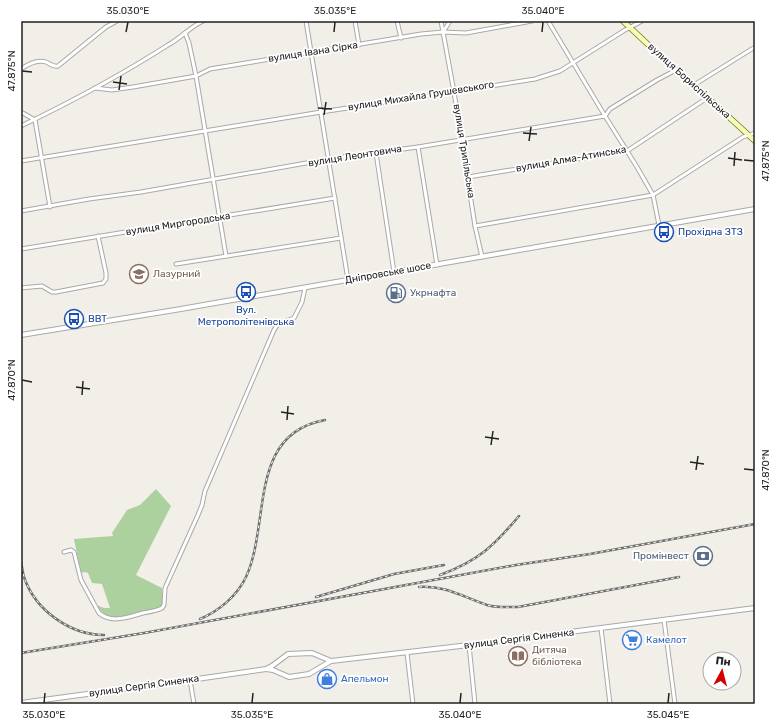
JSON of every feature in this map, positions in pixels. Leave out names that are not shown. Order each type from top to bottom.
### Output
[{"type":"main road","name":"вулиця Бориспільська","points":[[623,21],[755,141]]},
{"type":"street","points":[[21,69],[38,61],[46,62],[53,66],[58,66],[117,21]]},
{"type":"street","points":[[21,126],[95,88],[170,45],[194,26],[203,21]]},
{"type":"street","points":[[306,21],[348,280]]},
{"type":"street","points":[[355,21],[359,45]]},
{"type":"street","points":[[397,21],[400,38]]},
{"type":"street","name":"вулиця Трипільська","points":[[441,21],[462,139],[475,226],[482,257]]},
{"type":"street","points":[[443,32],[450,21]]},
{"type":"street","name":"вулиця Івана Сірка","points":[[95,88],[112,90],[196,76],[210,70],[400,38],[443,32],[466,33],[532,21]]},
{"type":"street","points":[[548,21],[653,195],[659,225]]},
{"type":"street","name":"вулиця Михайла Грушевського","points":[[21,161],[535,79],[560,71],[642,21]]},
{"type":"street","points":[[185,33],[189,43],[196,76],[226,256]]},
{"type":"street","points":[[694,85],[755,47]]},
{"type":"street","points":[[605,116],[610,109],[676,70]]},
{"type":"street","name":"вулиця Алма-Атинська","points":[[468,177],[627,151],[707,98]]},
{"type":"street","points":[[21,112],[34,120],[50,207]]},
{"type":"street","name":"вулиця Леонтовича","points":[[21,211],[50,207],[89,198],[141,192],[329,159],[418,147],[605,116]]},
{"type":"street","points":[[475,226],[653,195],[743,137],[755,133]]},
{"type":"street","points":[[418,147],[437,265]]},
{"type":"street","points":[[376,153],[394,272]]},
{"type":"street","name":"вулиця Миргородська","points":[[21,249],[335,198]]},
{"type":"street","name":"Дніпровське шосе","points":[[21,335],[305,288],[755,209]]},
{"type":"street","points":[[21,288],[39,286],[52,292],[56,292],[102,284],[105,282],[106,273],[98,236]]},
{"type":"street","points":[[176,264],[341,238]]},
{"type":"street","points":[[64,552],[71,550],[74,552],[81,580],[99,613],[103,616],[110,619],[125,618],[162,608],[164,605],[164,588],[198,515],[205,491],[274,330],[278,324],[294,318],[302,302],[305,288]]},
{"type":"street","name":"вулиця Сергія Синенка","points":[[21,703],[266,669],[273,670],[286,676],[303,675],[313,673],[321,666],[331,661],[469,645],[755,608]]},
{"type":"street","points":[[664,620],[675,704]]},
{"type":"street","points":[[601,628],[610,704]]},
{"type":"street","points":[[469,645],[476,704]]},
{"type":"street","points":[[407,652],[414,704]]},
{"type":"street","name":"вулиця Сергія Синенка","points":[[266,669],[284,656],[294,654],[312,653],[331,661]]},
{"type":"street","points":[[190,680],[194,704]]},
{"type":"green space","points":[[156,489],[171,506],[136,575],[162,588],[162,604],[159,608],[111,617],[96,605],[104,608],[110,608],[102,584],[92,583],[88,573],[81,573],[74,539],[113,536],[112,533],[127,510],[140,505]]},
{"type":"railway","points":[[200,619],[214,612],[227,602],[238,590],[246,577],[253,555],[261,507],[272,462],[283,443],[300,429],[325,420]]},
{"type":"railway","points":[[440,575],[465,564],[484,552],[519,516]]},
{"type":"railway","points":[[21,653],[144,633],[516,565],[590,554],[755,524]]},
{"type":"railway","points":[[21,562],[24,577],[29,589],[45,610],[55,618],[79,631],[104,635]]},
{"type":"railway","points":[[316,597],[394,574],[444,565]]},
{"type":"railway","points":[[419,587],[437,588],[454,592],[491,606],[518,607],[679,577]]},
{"type":"place","name":"Прохідна ЗТЗ","points":[[664,232]]},
{"type":"place","name":"Лазурний","points":[[139,274]]},
{"type":"place","name":"Вул. Метрополітенівська","points":[[246,292]]},
{"type":"place","name":"Укрнафта","points":[[396,293]]},
{"type":"place","name":"ВВТ","points":[[74,319]]},
{"type":"place","name":"Промінвест","points":[[703,556]]},
{"type":"place","name":"Камелот","points":[[632,640]]},
{"type":"place","name":"Дитяча бібліотека","points":[[518,656]]},
{"type":"place","name":"Апельмон","points":[[327,679]]}]
